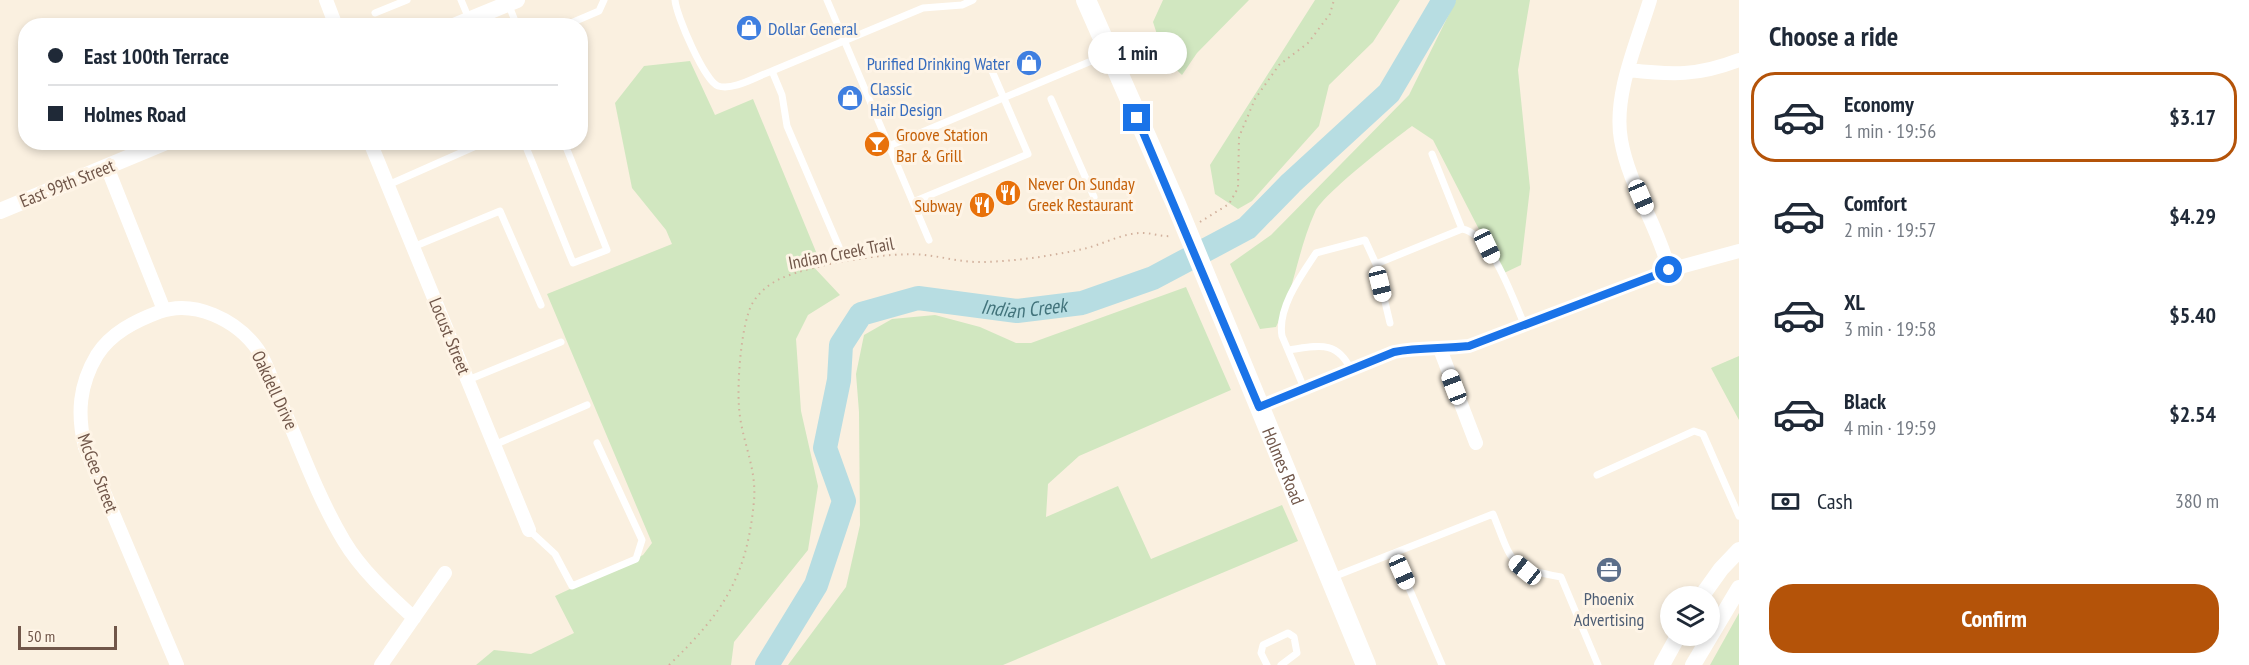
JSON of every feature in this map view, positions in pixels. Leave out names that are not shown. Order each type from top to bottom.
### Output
[{"type":"main road","name":"Holmes Road","points":[[1086,0],[1176,204],[1330,578],[1361,663]]},
{"type":"street","points":[[326,0],[333,18]]},
{"type":"street","points":[[1650,0],[1621,102],[1621,139],[1632,176],[1669,270]]},
{"type":"street","points":[[471,18],[513,2]]},
{"type":"street","points":[[1629,70],[1676,75],[1717,68],[1739,60]]},
{"type":"street","name":"East 99th Street","points":[[0,211],[147,150]]},
{"type":"street","name":"Locust Street","points":[[373,150],[529,530]]},
{"type":"street","points":[[106,167],[164,310]]},
{"type":"street","points":[[1259,407],[1394,352],[1418,347],[1440,349],[1469,346],[1669,270],[1739,251]]},
{"type":"street","name":"Oakdell Drive","points":[[164,310],[180,306],[207,312],[232,324],[259,351],[345,542],[382,589],[414,618]]},
{"type":"street","name":"McGee Street","points":[[164,310],[131,323],[100,351],[82,389],[80,428],[85,447],[177,665]]},
{"type":"street","points":[[1440,349],[1476,443]]},
{"type":"street","points":[[1709,586],[1721,568],[1739,550]]},
{"type":"street","points":[[381,665],[445,573]]},
{"type":"street","points":[[1693,665],[1739,588]]},
{"type":"street","points":[[1662,665],[1672,646]]},
{"type":"lane","points":[[375,13],[407,0]]},
{"type":"lane","points":[[461,0],[461,18]]},
{"type":"lane","points":[[583,18],[599,11],[604,0]]},
{"type":"lane","points":[[675,0],[696,53],[712,83],[730,87],[923,8],[973,0]]},
{"type":"lane","points":[[827,0],[929,240]]},
{"type":"lane","points":[[920,0],[923,8]]},
{"type":"lane","points":[[513,2],[516,18]]},
{"type":"lane","points":[[889,146],[1109,54]]},
{"type":"lane","points":[[913,202],[1028,154],[989,64]]},
{"type":"lane","points":[[772,71],[782,95],[787,126],[839,247]]},
{"type":"lane","points":[[1051,99],[1094,197]]},
{"type":"lane","points":[[388,185],[467,150]]},
{"type":"lane","points":[[527,150],[573,263],[607,250],[567,150]]},
{"type":"lane","points":[[1432,154],[1462,229],[1476,235],[1487,246],[1525,326]]},
{"type":"lane","points":[[413,247],[500,210],[541,305]]},
{"type":"lane","points":[[1376,264],[1462,229]]},
{"type":"lane","points":[[1304,388],[1281,327],[1296,281],[1316,253],[1365,240],[1376,264],[1390,323]]},
{"type":"lane","points":[[468,380],[561,342]]},
{"type":"lane","points":[[1288,350],[1311,346],[1338,350],[1345,356],[1351,370]]},
{"type":"lane","points":[[494,445],[587,405]]},
{"type":"lane","points":[[1597,475],[1694,431],[1703,434],[1739,516]]},
{"type":"lane","points":[[529,530],[555,554],[572,586],[636,559],[642,540],[597,443]]},
{"type":"lane","points":[[1330,578],[1493,514],[1511,559],[1525,570],[1561,577],[1598,665]]},
{"type":"lane","points":[[1394,553],[1442,665]]},
{"type":"lane","points":[[1267,665],[1261,653],[1263,645],[1288,633],[1294,637],[1297,653],[1281,665]]},
{"type":"path","points":[[1200,222],[1228,204],[1238,188],[1239,136],[1255,99],[1279,64],[1308,43],[1330,14],[1334,0]]},
{"type":"path","name":"Indian Creek Trail","points":[[669,665],[709,626],[735,583],[742,560],[754,501],[754,472],[738,406],[740,376],[745,329],[751,305],[762,290],[781,278],[798,272],[884,255],[925,255],[990,262],[1084,249],[1140,232],[1169,236],[1179,232]]},
{"type":"green space","points":[[1163,0],[1249,0],[1197,53],[1182,75],[1165,59],[1153,22]]},
{"type":"green space","points":[[1315,0],[1400,0],[1373,42],[1329,85],[1319,126],[1252,201],[1238,209],[1215,194],[1210,165]]},
{"type":"green space","points":[[1456,0],[1530,0],[1518,70],[1530,188],[1521,265],[1502,274],[1433,140],[1412,126],[1359,168],[1331,193],[1315,212],[1276,327],[1260,329],[1230,264],[1271,235],[1409,95]]},
{"type":"green space","points":[[690,61],[715,115],[753,99],[819,259],[809,262],[840,295],[808,315],[796,339],[801,411],[818,486],[808,550],[734,642],[731,665],[476,665],[494,650],[531,654],[574,633],[555,596],[643,555],[652,543],[547,294],[672,244],[666,230],[632,188],[615,103],[644,66]]},
{"type":"green space","points":[[1186,287],[1231,390],[1079,456],[1048,484],[1046,517],[1118,486],[1151,559],[1282,505],[1298,541],[1003,665],[788,665],[846,587],[860,525],[859,412],[856,374],[864,335],[892,319],[935,315],[980,327],[1016,343],[1031,343]]},
{"type":"green space","points":[[1739,356],[1739,420],[1711,368]]},
{"type":"green space","points":[[1739,613],[1739,665],[1710,665]]},
{"type":"waterway","name":"Indian Creek","points":[[767,665],[816,585],[844,501],[825,448],[839,380],[841,345],[861,314],[918,298],[1017,311],[1082,303],[1153,278],[1247,228],[1291,183],[1389,93],[1444,0]]},
{"type":"place","name":"Dollar General","points":[[749,28]]},
{"type":"place","name":"Purified Drinking Water","points":[[1029,63]]},
{"type":"place","name":"Classic Hair Design","points":[[850,98]]},
{"type":"place","name":"Groove Station Bar & Grill","points":[[877,144]]},
{"type":"place","name":"Never On Sunday Greek Restaurant","points":[[1008,193]]},
{"type":"place","name":"Subway","points":[[982,205]]},
{"type":"place","name":"Phoenix Advertising","points":[[1609,570]]},
{"type":"route","points":[[1137,118],[1176,204],[1259,407],[1394,352],[1418,347],[1440,349],[1469,346],[1669,270]]}]
